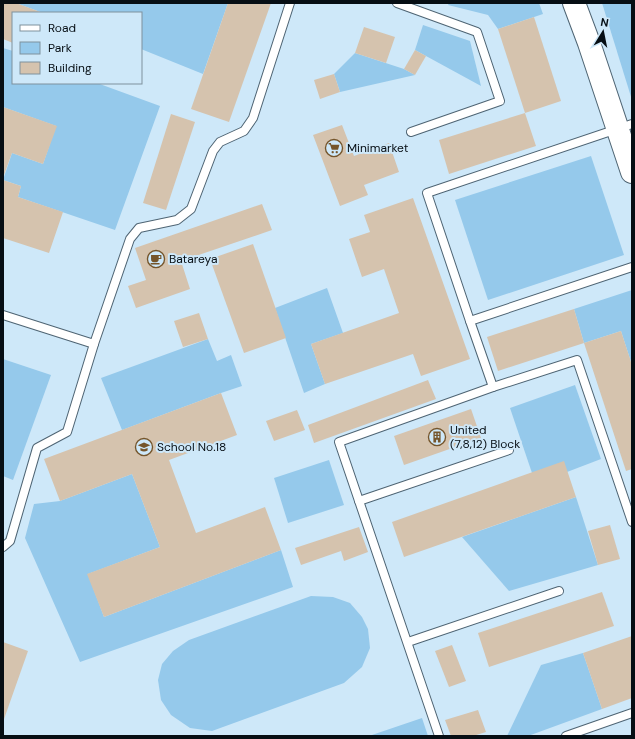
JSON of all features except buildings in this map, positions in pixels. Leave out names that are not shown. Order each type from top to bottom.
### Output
[{"type":"main road","points":[[574,3],[624,126],[632,172]]},
{"type":"lane","points":[[3,547],[10,541],[37,448],[67,432],[94,344],[130,239],[140,228],[177,220],[192,209],[213,151],[220,142],[244,131],[253,118],[290,3]]},
{"type":"lane","points":[[397,3],[477,32],[500,101],[411,132]]},
{"type":"lane","points":[[493,387],[427,193],[624,126]]},
{"type":"lane","points":[[470,321],[632,267]]},
{"type":"lane","points":[[3,315],[94,344]]},
{"type":"lane","points":[[439,736],[339,442],[493,387],[578,360],[632,522]]},
{"type":"lane","points":[[359,502],[509,450]]},
{"type":"lane","points":[[408,642],[559,591]]},
{"type":"lane","points":[[566,736],[632,713]]},
{"type":"green space","points":[[16,3],[228,3],[203,74],[142,49],[142,12],[40,12]]},
{"type":"green space","points":[[449,3],[539,3],[543,14],[498,29],[488,15],[448,5]]},
{"type":"green space","points":[[602,3],[632,3],[632,100]]},
{"type":"green space","points":[[423,25],[470,41],[481,86],[415,50]]},
{"type":"green space","points":[[3,48],[12,51],[12,84],[100,84],[160,106],[115,230],[18,197],[21,186],[3,180],[12,153],[43,164],[56,126],[3,107]]},
{"type":"green space","points":[[355,53],[404,69],[415,75],[340,92],[334,74]]},
{"type":"green space","points":[[591,156],[624,255],[488,300],[455,200]]},
{"type":"green space","points":[[327,288],[343,333],[311,344],[325,384],[304,393],[275,308]]},
{"type":"green space","points":[[632,290],[632,365],[621,331],[584,343],[574,309]]},
{"type":"green space","points":[[208,339],[217,361],[231,355],[242,386],[122,430],[101,378]]},
{"type":"green space","points":[[3,359],[51,375],[13,480],[3,476]]},
{"type":"green space","points":[[575,385],[601,459],[567,472],[532,473],[510,408]]},
{"type":"green space","points":[[329,460],[344,505],[288,523],[274,478]]},
{"type":"green space","points":[[132,474],[160,547],[88,574],[104,617],[281,550],[293,587],[80,662],[25,538],[34,504],[60,501]]},
{"type":"green space","points":[[576,497],[598,565],[509,591],[462,537]]},
{"type":"green space","points":[[311,596],[333,597],[350,603],[362,617],[368,629],[370,648],[362,667],[344,683],[212,731],[190,728],[171,715],[161,700],[158,680],[162,664],[173,651],[189,640]]},
{"type":"green space","points":[[583,653],[602,709],[528,736],[507,736],[541,665]]},
{"type":"green space","points":[[422,718],[428,736],[369,736]]},
{"type":"place","name":"Minimarket","points":[[334,148]]},
{"type":"place","name":"Batareya","points":[[156,259]]},
{"type":"place","name":"United (7,8,12) Block","points":[[437,437]]},
{"type":"place","name":"School No.18","points":[[144,447]]}]
